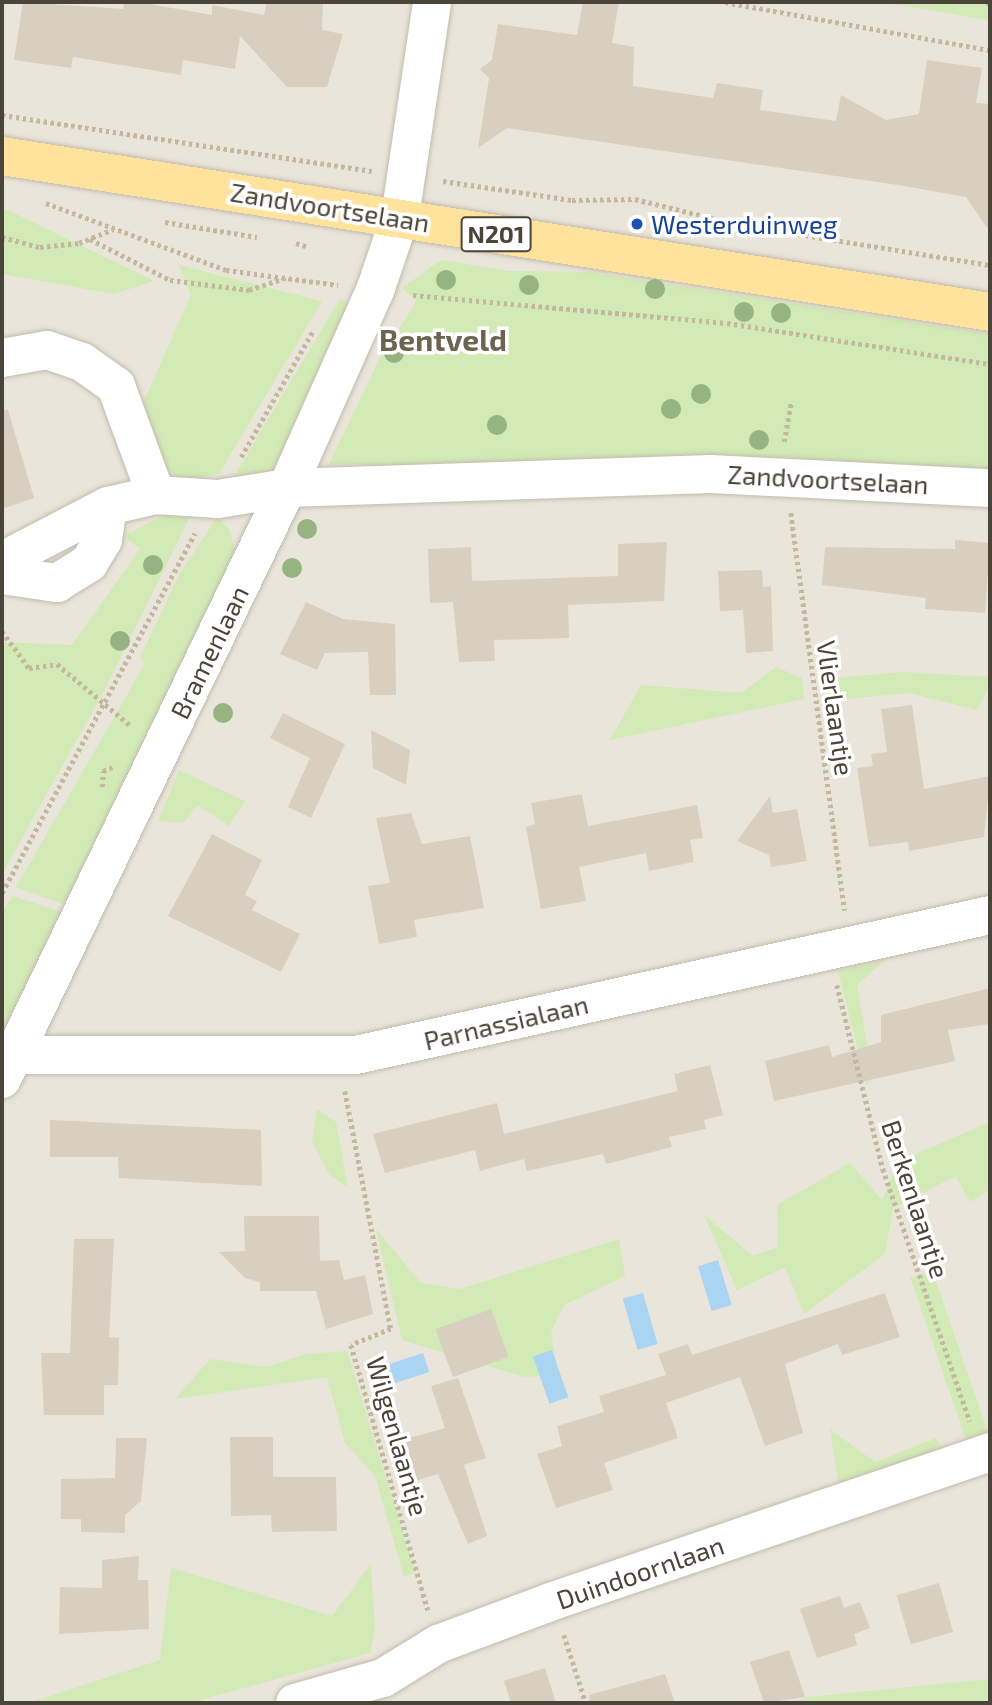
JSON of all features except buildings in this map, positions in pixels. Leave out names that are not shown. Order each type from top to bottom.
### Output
[{"type":"main road","name":"Zandvoortselaan","points":[[2,156],[400,217],[990,313]]},
{"type":"street","points":[[400,217],[432,2]]},
{"type":"street","name":"Bramenlaan","points":[[8,1067],[287,488],[376,288],[400,217]]},
{"type":"street","points":[[2,358],[47,350],[82,362],[116,386],[156,495]]},
{"type":"street","name":"Zandvoortselaan","points":[[2,561],[108,506],[156,495],[218,499],[287,488],[783,475],[990,488]]},
{"type":"street","points":[[2,575],[57,583],[89,563],[103,540],[108,506]]},
{"type":"street","name":"Parnassialaan","points":[[8,1067],[346,1056],[990,915]]},
{"type":"street","name":"Duindoornlaan","points":[[295,1703],[383,1678],[438,1644],[553,1601],[986,1454]]},
{"type":"path","points":[[725,2],[990,50]]},
{"type":"path","points":[[2,115],[572,200],[635,199],[736,224],[990,265]]},
{"type":"path","points":[[38,200],[226,270],[291,276],[333,285],[727,323],[990,364]]},
{"type":"path","points":[[2,237],[40,247],[90,239],[114,229]]},
{"type":"path","points":[[90,239],[170,280],[249,290],[291,276]]},
{"type":"path","points":[[331,293],[333,285]]},
{"type":"path","points":[[2,893],[107,704],[181,554],[218,499],[316,326]]},
{"type":"path","name":"Vlierlaantje","points":[[783,475],[839,948]]},
{"type":"path","points":[[2,631],[29,668],[57,664],[132,726],[131,734]]},
{"type":"path","points":[[119,760],[100,782],[104,793],[133,808]]},
{"type":"path","name":"Berkenlaantje","points":[[839,948],[883,1169],[986,1454]]},
{"type":"path","name":"Wilgenlaantje","points":[[346,1056],[344,1105],[391,1329],[351,1345],[438,1644]]},
{"type":"path","points":[[553,1601],[586,1703]]},
{"type":"shaded area","points":[[2,2],[990,2],[990,1703],[2,1703]]},
{"type":"green space","points":[[881,2],[990,2],[990,21],[947,13]]},
{"type":"green space","points":[[2,210],[8,210],[154,281],[114,294],[2,274]]},
{"type":"green space","points":[[441,260],[508,271],[589,272],[990,334],[990,476],[329,464],[380,358],[417,301],[402,288]]},
{"type":"green space","points":[[179,265],[322,301],[219,474],[183,479],[161,467],[141,408],[191,295]]},
{"type":"green space","points":[[340,299],[354,306],[277,475],[233,478]]},
{"type":"green space","points":[[192,513],[104,691],[2,874],[2,642],[72,645],[140,549],[123,536],[162,516]]},
{"type":"green space","points":[[217,517],[229,529],[238,560],[65,905],[16,887],[145,664],[140,658],[179,575]]},
{"type":"green space","points":[[776,667],[802,678],[804,699],[610,740],[641,685],[741,693]]},
{"type":"green space","points":[[902,672],[990,677],[990,685],[977,710],[909,693],[827,701],[824,679]]},
{"type":"green space","points":[[179,770],[245,801],[229,826],[198,805],[184,823],[158,821]]},
{"type":"green space","points":[[12,896],[66,913],[2,1034],[2,913]]},
{"type":"green space","points":[[885,960],[857,985],[872,1074],[867,1086],[838,971]]},
{"type":"green space","points":[[317,1109],[336,1122],[348,1188],[329,1174],[312,1142]]},
{"type":"green space","points":[[990,1122],[990,1189],[970,1202],[956,1176],[893,1208],[885,1254],[804,1314],[785,1267],[737,1290],[704,1215],[753,1256],[778,1247],[777,1205],[850,1163],[882,1200],[898,1162]]},
{"type":"green space","points":[[376,1229],[421,1283],[460,1289],[619,1239],[625,1276],[564,1305],[551,1332],[558,1375],[524,1377],[402,1340]]},
{"type":"green space","points":[[932,1270],[988,1432],[966,1439],[910,1277]]},
{"type":"green space","points":[[347,1351],[415,1573],[404,1577],[375,1476],[345,1443],[327,1377],[175,1399],[210,1359],[267,1367],[306,1354]]},
{"type":"green space","points":[[830,1429],[875,1462],[936,1438],[942,1450],[839,1488]]},
{"type":"green space","points":[[371,1564],[375,1630],[370,1653],[190,1703],[29,1703],[160,1660],[171,1568],[332,1616]]},
{"type":"green space","points":[[990,1679],[990,1703],[794,1703],[807,1697]]},
{"type":"water","points":[[718,1260],[732,1305],[712,1311],[698,1266]]},
{"type":"water","points":[[643,1293],[658,1344],[637,1350],[623,1299]]},
{"type":"water","points":[[552,1350],[568,1397],[549,1404],[533,1357]]},
{"type":"water","points":[[423,1353],[429,1372],[389,1385],[383,1366]]},
{"type":"place","name":"Westerduinweg","points":[[637,224]]},
{"type":"district","name":"Bentveld","points":[[443,339]]}]
